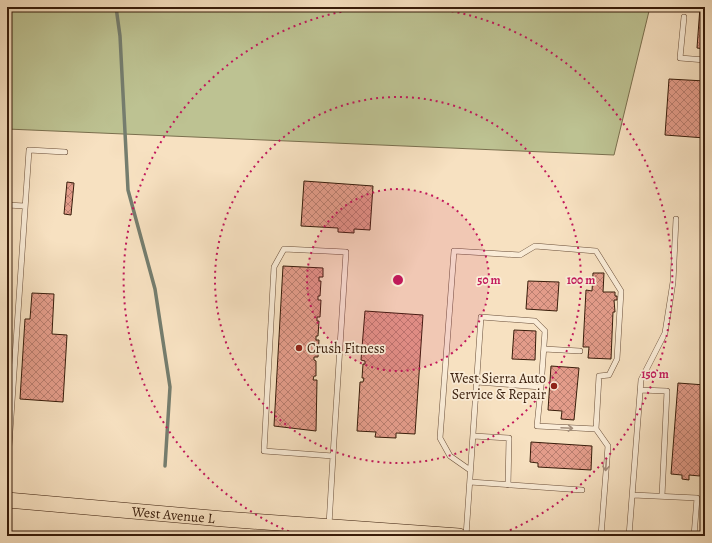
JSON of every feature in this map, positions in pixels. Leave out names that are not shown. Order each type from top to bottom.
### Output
[{"type":"main road","name":"West Avenue L","points":[[7,500],[459,536]]},
{"type":"lane","points":[[684,17],[680,58],[705,60]]},
{"type":"lane","points":[[7,476],[28,150],[65,152]]},
{"type":"lane","points":[[7,205],[25,206]]},
{"type":"lane","points":[[629,536],[641,380],[665,333],[673,282],[676,219]]},
{"type":"lane","points":[[470,470],[450,456],[440,438],[454,251],[520,254],[535,246],[596,250],[621,291],[617,360],[609,375],[599,376],[596,429],[608,446],[601,536]]},
{"type":"lane","points":[[329,526],[346,252],[284,249],[274,267],[264,451],[333,456]]},
{"type":"lane","points":[[466,536],[481,317],[535,321],[545,332],[538,426],[596,429]]},
{"type":"lane","points":[[544,349],[580,351]]},
{"type":"lane","points":[[477,382],[541,387]]},
{"type":"lane","points":[[640,390],[667,391],[662,496]]},
{"type":"lane","points":[[473,436],[510,438],[508,485]]},
{"type":"lane","points":[[470,482],[582,490]]},
{"type":"lane","points":[[633,494],[697,498],[694,536]]},
{"type":"green space","points":[[7,7],[650,7],[614,155],[7,129]]},
{"type":"building","points":[[700,7],[705,7],[705,49],[697,48]]},
{"type":"building","points":[[669,79],[705,81],[705,138],[665,135]]},
{"type":"building","points":[[304,181],[373,186],[370,230],[354,229],[354,233],[338,232],[338,228],[301,226]]},
{"type":"building","points":[[67,182],[74,183],[71,215],[64,214]]},
{"type":"building","name":"Crush Fitness","points":[[283,266],[323,268],[323,277],[319,277],[319,281],[321,281],[320,296],[318,296],[318,300],[321,300],[320,317],[317,317],[317,321],[319,321],[318,336],[316,336],[316,340],[319,340],[318,357],[314,357],[314,360],[316,361],[316,376],[314,376],[313,380],[317,380],[316,431],[274,426]]},
{"type":"building","points":[[593,273],[604,273],[603,292],[615,292],[615,296],[617,296],[617,300],[614,300],[615,312],[613,312],[611,359],[588,358],[589,347],[583,347],[586,290],[592,291]]},
{"type":"building","points":[[528,281],[559,282],[557,311],[526,309]]},
{"type":"building","points":[[32,293],[54,294],[52,334],[67,335],[63,402],[20,399],[25,319],[30,319]]},
{"type":"building","points":[[365,311],[423,315],[415,434],[396,433],[396,438],[375,437],[376,432],[357,431],[360,382],[363,382],[363,364],[365,364],[365,361],[361,360]]},
{"type":"building","points":[[514,330],[536,331],[535,360],[512,359]]},
{"type":"building","points":[[551,366],[579,368],[574,420],[561,419],[562,411],[548,410]]},
{"type":"building","points":[[678,383],[705,385],[700,476],[689,475],[689,480],[682,479],[682,475],[671,474]]},
{"type":"building","points":[[531,442],[592,446],[591,470],[538,467],[538,463],[530,462]]},
{"type":"waterway","points":[[116,7],[120,36],[128,190],[155,289],[170,387],[165,466]]},
{"type":"place","name":"Crush Fitness","points":[[299,348]]},
{"type":"place","name":"West Sierra Auto Service & Repair","points":[[554,386]]}]
